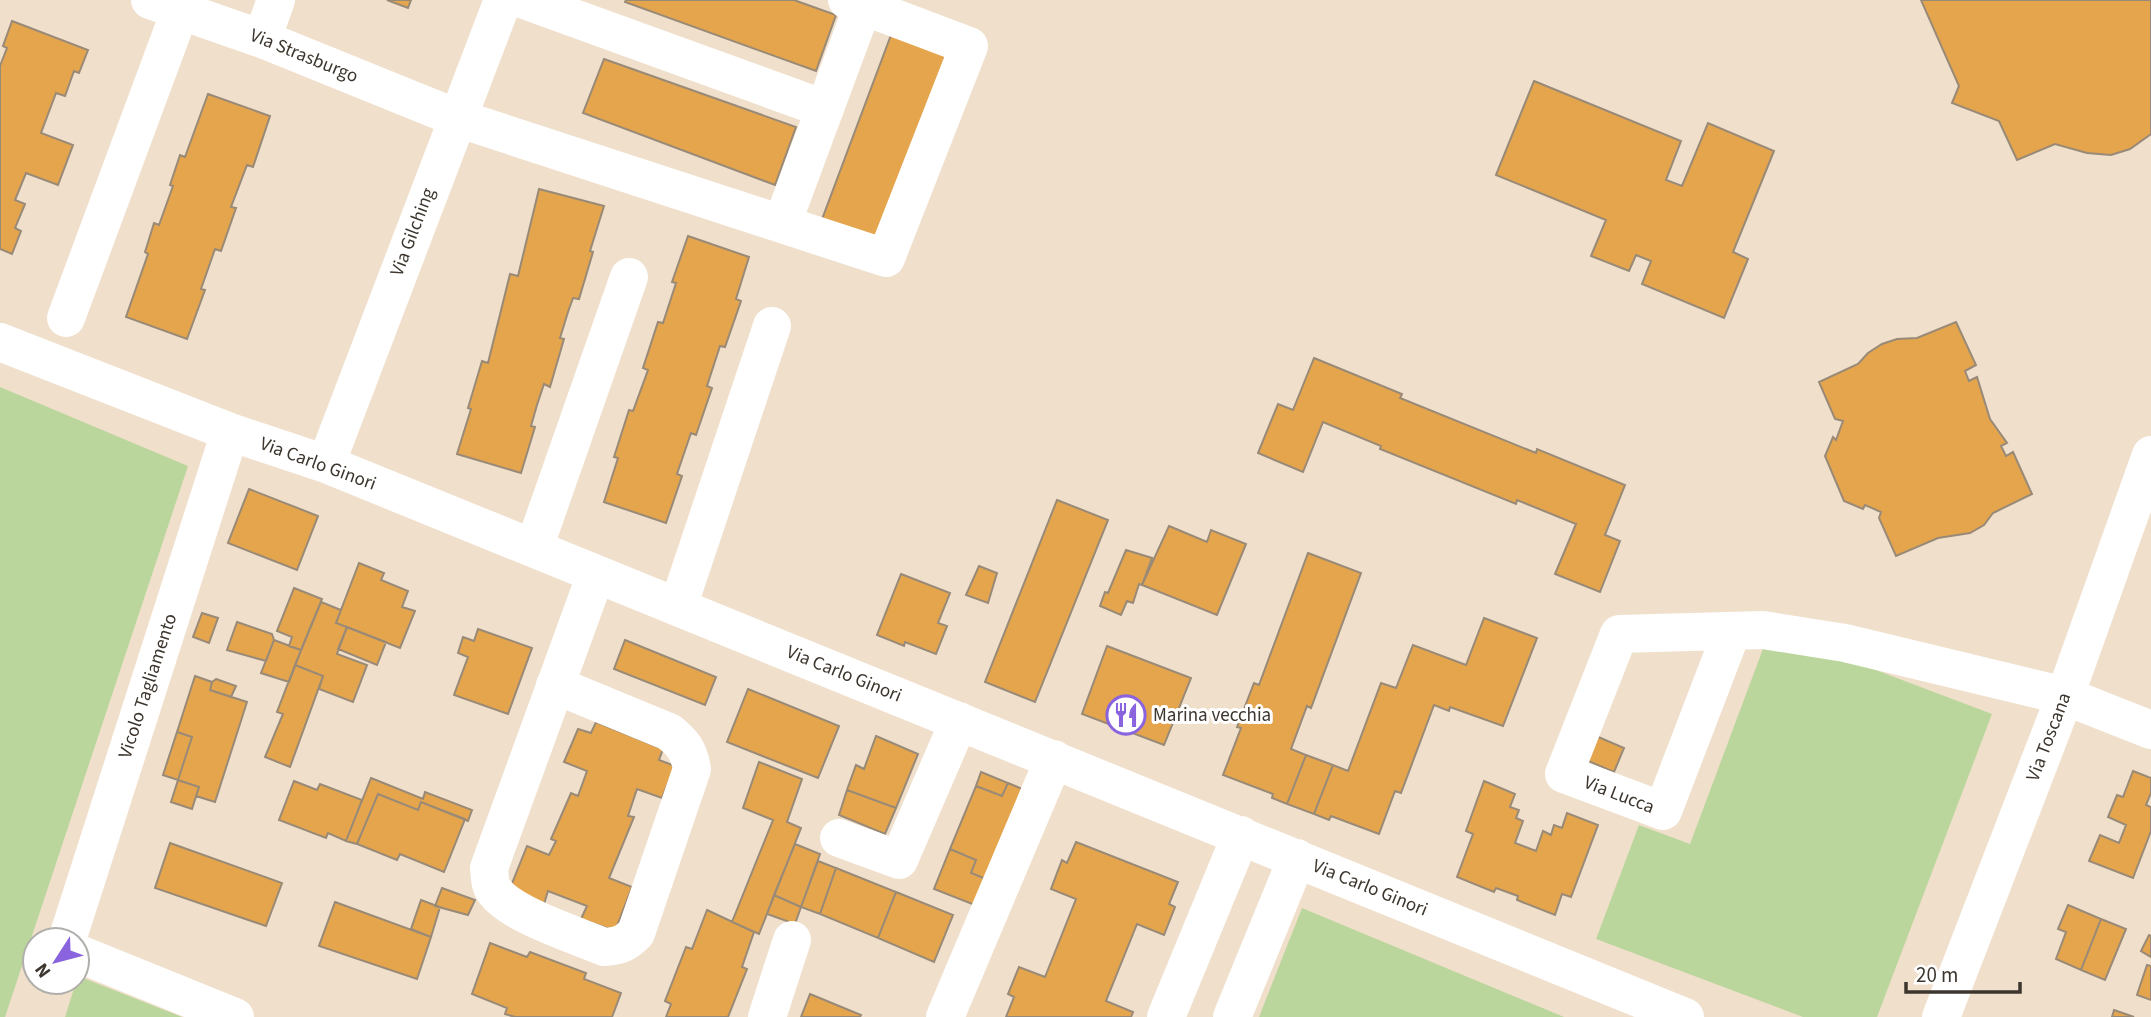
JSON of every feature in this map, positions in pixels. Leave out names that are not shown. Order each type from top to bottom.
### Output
[{"type":"street","points":[[262,39],[276,0]]},
{"type":"street","name":"Via Gilching","points":[[326,464],[503,0]]},
{"type":"street","points":[[524,0],[825,108]]},
{"type":"street","points":[[782,224],[825,108],[855,3]]},
{"type":"street","name":"Via Strasburgo","points":[[165,6],[262,39],[457,118],[886,258],[969,46],[855,3]]},
{"type":"street","points":[[66,318],[165,6]]},
{"type":"street","points":[[534,548],[629,277]]},
{"type":"street","points":[[678,607],[772,326]]},
{"type":"street","name":"Via Carlo Ginori","points":[[0,342],[230,432],[326,464],[1685,1017]]},
{"type":"street","name":"Vicolo Tagliamento","points":[[71,926],[230,432]]},
{"type":"street","name":"Via Toscana","points":[[1941,1017],[2065,696],[2151,456]]},
{"type":"street","points":[[555,685],[669,732],[683,743],[689,754],[692,769],[636,933],[619,946],[604,947],[512,908],[491,886],[489,868],[555,685],[596,573]]},
{"type":"street","name":"Via Lucca","points":[[1732,631],[1662,811],[1563,774],[1619,634],[1763,630],[1845,643],[2065,696],[2151,730]]},
{"type":"street","points":[[839,838],[899,860],[958,721]]},
{"type":"street","points":[[946,1017],[1054,759]]},
{"type":"street","points":[[1166,1017],[1241,835]]},
{"type":"street","points":[[1232,1017],[1297,858]]},
{"type":"street","points":[[767,1017],[792,940]]},
{"type":"street","points":[[91,959],[235,1017]]},
{"type":"green space","points":[[0,387],[188,466],[35,926],[21,926],[21,969],[5,1017],[0,1017]]},
{"type":"green space","points":[[1770,630],[1992,714],[1877,1017],[1803,1017],[1596,939],[1639,825],[1690,844]]},
{"type":"green space","points":[[1302,908],[1564,1017],[1259,1017]]},
{"type":"green space","points":[[91,981],[182,1017],[65,1017],[72,996],[91,996]]},
{"type":"building","points":[[387,0],[411,0],[408,8]]},
{"type":"building","points":[[794,0],[836,15],[816,71],[625,2]]},
{"type":"building","points":[[1921,0],[2151,0],[2151,134],[2130,149],[2111,155],[2087,153],[2055,144],[2017,160],[1999,121],[1952,103],[1959,86]]},
{"type":"building","points":[[12,21],[88,50],[79,73],[74,71],[65,96],[56,93],[41,133],[73,145],[58,185],[26,173],[15,200],[25,204],[15,228],[21,231],[12,254],[0,249],[0,66],[7,48],[3,46]]},
{"type":"building","points":[[894,27],[951,48],[878,243],[821,222]]},
{"type":"building","points":[[604,59],[796,127],[775,185],[583,113]]},
{"type":"building","points":[[1534,81],[1681,141],[1666,180],[1682,186],[1708,123],[1774,151],[1733,252],[1748,259],[1724,318],[1642,284],[1651,261],[1636,255],[1629,271],[1591,256],[1606,220],[1496,175]]},
{"type":"building","points":[[208,94],[270,116],[253,167],[247,165],[231,207],[236,208],[221,251],[215,249],[201,289],[205,290],[187,339],[126,317],[148,254],[145,252],[154,223],[159,225],[173,186],[170,185],[180,155],[185,157]]},
{"type":"building","points":[[539,189],[604,206],[579,299],[573,298],[560,338],[564,339],[550,387],[544,384],[537,405],[531,426],[535,427],[521,473],[457,454],[482,361],[488,363],[510,274],[518,276]]},
{"type":"building","points":[[688,236],[749,257],[736,299],[741,301],[725,347],[720,346],[707,386],[712,388],[696,435],[691,433],[677,474],[682,476],[666,523],[604,502],[618,458],[614,457],[629,410],[633,411],[648,370],[643,368],[658,322],[663,323],[676,283],[672,282]]},
{"type":"building","points":[[1956,322],[1976,365],[1965,371],[1969,381],[1977,377],[1990,419],[2007,443],[2001,446],[2006,456],[2013,452],[2032,494],[1993,513],[1984,525],[1970,533],[1938,538],[1896,556],[1879,518],[1881,512],[1865,505],[1863,509],[1844,501],[1825,456],[1833,437],[1836,440],[1843,421],[1835,419],[1819,382],[1858,364],[1882,344],[1897,339],[1917,338]]},
{"type":"building","points":[[1314,358],[1402,394],[1400,398],[1536,453],[1537,449],[1625,485],[1605,535],[1620,541],[1600,592],[1555,574],[1576,524],[1517,500],[1516,504],[1380,449],[1381,446],[1323,422],[1303,472],[1258,453],[1278,404],[1293,410]]},
{"type":"building","points":[[249,489],[318,516],[297,570],[228,543]]},
{"type":"building","points":[[1057,500],[1108,520],[1035,702],[985,682]]},
{"type":"building","points":[[1169,526],[1207,542],[1211,530],[1246,544],[1217,615],[1142,585]]},
{"type":"building","points":[[1126,550],[1152,558],[1133,603],[1127,601],[1121,615],[1100,606]]},
{"type":"building","points":[[1308,553],[1361,573],[1311,708],[1307,706],[1291,749],[1306,755],[1287,804],[1272,798],[1273,794],[1223,775],[1241,728],[1237,727],[1254,683],[1259,685]]},
{"type":"building","points":[[359,563],[384,573],[381,580],[408,591],[402,607],[415,611],[400,648],[336,623]]},
{"type":"building","points":[[979,566],[997,573],[988,603],[966,595]]},
{"type":"building","points":[[901,574],[950,593],[938,623],[947,626],[936,654],[905,642],[904,646],[877,635]]},
{"type":"building","points":[[294,588],[322,599],[301,650],[289,646],[292,637],[277,631]]},
{"type":"building","points":[[321,602],[341,610],[336,623],[347,627],[337,654],[367,665],[353,702],[319,689],[323,676],[295,665]]},
{"type":"building","points":[[202,613],[218,618],[209,643],[193,637]]},
{"type":"building","points":[[1484,618],[1537,638],[1503,726],[1450,707],[1449,711],[1434,705],[1401,793],[1395,791],[1379,834],[1331,816],[1329,820],[1314,814],[1333,765],[1348,771],[1381,683],[1396,688],[1413,645],[1466,665]]},
{"type":"building","points":[[237,622],[272,634],[274,640],[266,661],[227,650]]},
{"type":"building","points":[[347,627],[386,642],[377,665],[338,649]]},
{"type":"building","points":[[478,629],[532,648],[508,714],[454,695],[468,657],[458,653],[463,637],[474,641]]},
{"type":"building","points":[[274,640],[301,650],[289,682],[261,673]]},
{"type":"building","points":[[625,640],[716,677],[705,705],[614,669]]},
{"type":"building","points":[[1107,646],[1191,678],[1164,745],[1082,714]]},
{"type":"building","points":[[295,665],[323,676],[290,767],[265,757],[283,714],[277,712]]},
{"type":"building","points":[[195,676],[212,682],[210,690],[247,702],[215,802],[196,796],[199,787],[178,780],[192,737],[177,732]]},
{"type":"building","points":[[216,679],[236,686],[231,697],[210,690]]},
{"type":"building","points":[[748,689],[839,726],[818,778],[727,742]]},
{"type":"building","points":[[596,722],[663,749],[659,760],[675,766],[662,798],[637,789],[628,816],[634,817],[609,878],[632,887],[615,931],[581,919],[587,906],[548,891],[544,904],[509,891],[527,846],[549,855],[556,841],[551,839],[571,793],[578,796],[587,771],[564,762],[578,729],[591,733]]},
{"type":"building","points":[[177,732],[192,737],[178,780],[163,775]]},
{"type":"building","points":[[876,736],[918,754],[896,808],[847,790],[856,765],[864,769]]},
{"type":"building","points":[[1596,736],[1624,748],[1614,772],[1586,760]]},
{"type":"building","points":[[1306,755],[1333,765],[1314,814],[1287,804]]},
{"type":"building","points":[[759,762],[802,779],[787,822],[801,828],[759,934],[732,922],[773,820],[743,808]]},
{"type":"building","points":[[2133,771],[2151,778],[2151,793],[2146,805],[2151,807],[2151,831],[2133,878],[2089,861],[2100,835],[2119,843],[2126,825],[2108,817],[2117,795],[2123,797]]},
{"type":"building","points":[[981,772],[1008,783],[1002,796],[976,786]]},
{"type":"building","points":[[371,778],[423,799],[425,792],[472,810],[468,821],[421,802],[418,810],[378,794],[357,844],[346,841]]},
{"type":"building","points":[[178,780],[199,787],[192,809],[171,802]]},
{"type":"building","points":[[294,781],[317,790],[320,784],[362,800],[346,841],[328,833],[326,838],[279,820]]},
{"type":"building","points":[[1484,781],[1515,794],[1510,807],[1519,810],[1516,818],[1523,821],[1515,843],[1536,851],[1543,831],[1551,835],[1554,825],[1562,828],[1567,813],[1598,825],[1571,897],[1562,894],[1555,915],[1517,900],[1518,896],[1496,888],[1494,892],[1457,877],[1473,834],[1466,831]]},
{"type":"building","points":[[1008,783],[1032,793],[996,883],[971,873],[976,860],[950,849],[976,786],[1002,796]]},
{"type":"building","points":[[847,790],[896,808],[885,834],[839,815]]},
{"type":"building","points":[[378,794],[418,810],[421,802],[465,819],[444,872],[400,854],[397,860],[357,844]]},
{"type":"building","points":[[1076,842],[1178,882],[1169,904],[1175,907],[1164,935],[1137,924],[1106,1001],[1133,1012],[1131,1017],[1006,1017],[1014,997],[1008,994],[1019,967],[1045,977],[1076,899],[1051,889],[1062,860],[1067,863]]},
{"type":"building","points":[[170,843],[282,883],[266,926],[155,888]]},
{"type":"building","points":[[795,844],[820,854],[801,907],[774,895]]},
{"type":"building","points":[[950,849],[976,860],[971,873],[996,883],[985,909],[934,889]]},
{"type":"building","points":[[818,861],[836,868],[820,914],[801,907]]},
{"type":"building","points":[[836,868],[896,892],[878,938],[820,914]]},
{"type":"building","points":[[442,888],[475,900],[468,915],[435,906]]},
{"type":"building","points":[[896,892],[953,915],[934,962],[878,938]]},
{"type":"building","points":[[774,895],[801,907],[795,924],[767,914]]},
{"type":"building","points":[[421,900],[440,907],[431,937],[411,929]]},
{"type":"building","points":[[335,902],[431,937],[417,979],[319,946]]},
{"type":"building","points":[[2068,905],[2101,919],[2081,970],[2056,959],[2066,932],[2058,929]]},
{"type":"building","points":[[707,910],[754,932],[742,967],[747,969],[728,1017],[666,1017],[671,1004],[665,1001],[686,947],[692,949]]},
{"type":"building","points":[[2101,919],[2126,929],[2105,980],[2081,970]]},
{"type":"building","points":[[2149,935],[2151,936],[2151,957],[2141,951]]},
{"type":"building","points":[[490,943],[527,957],[530,952],[586,973],[584,979],[621,993],[612,1017],[515,1017],[505,1014],[507,1008],[472,994]]},
{"type":"building","points":[[2147,965],[2151,966],[2151,1000],[2137,995]]},
{"type":"building","points":[[810,994],[861,1015],[801,1017]]},
{"type":"building","points":[[2114,1010],[2134,1017],[2112,1017]]},
{"type":"place","name":"Marina vecchia","points":[[1126,715]]}]
